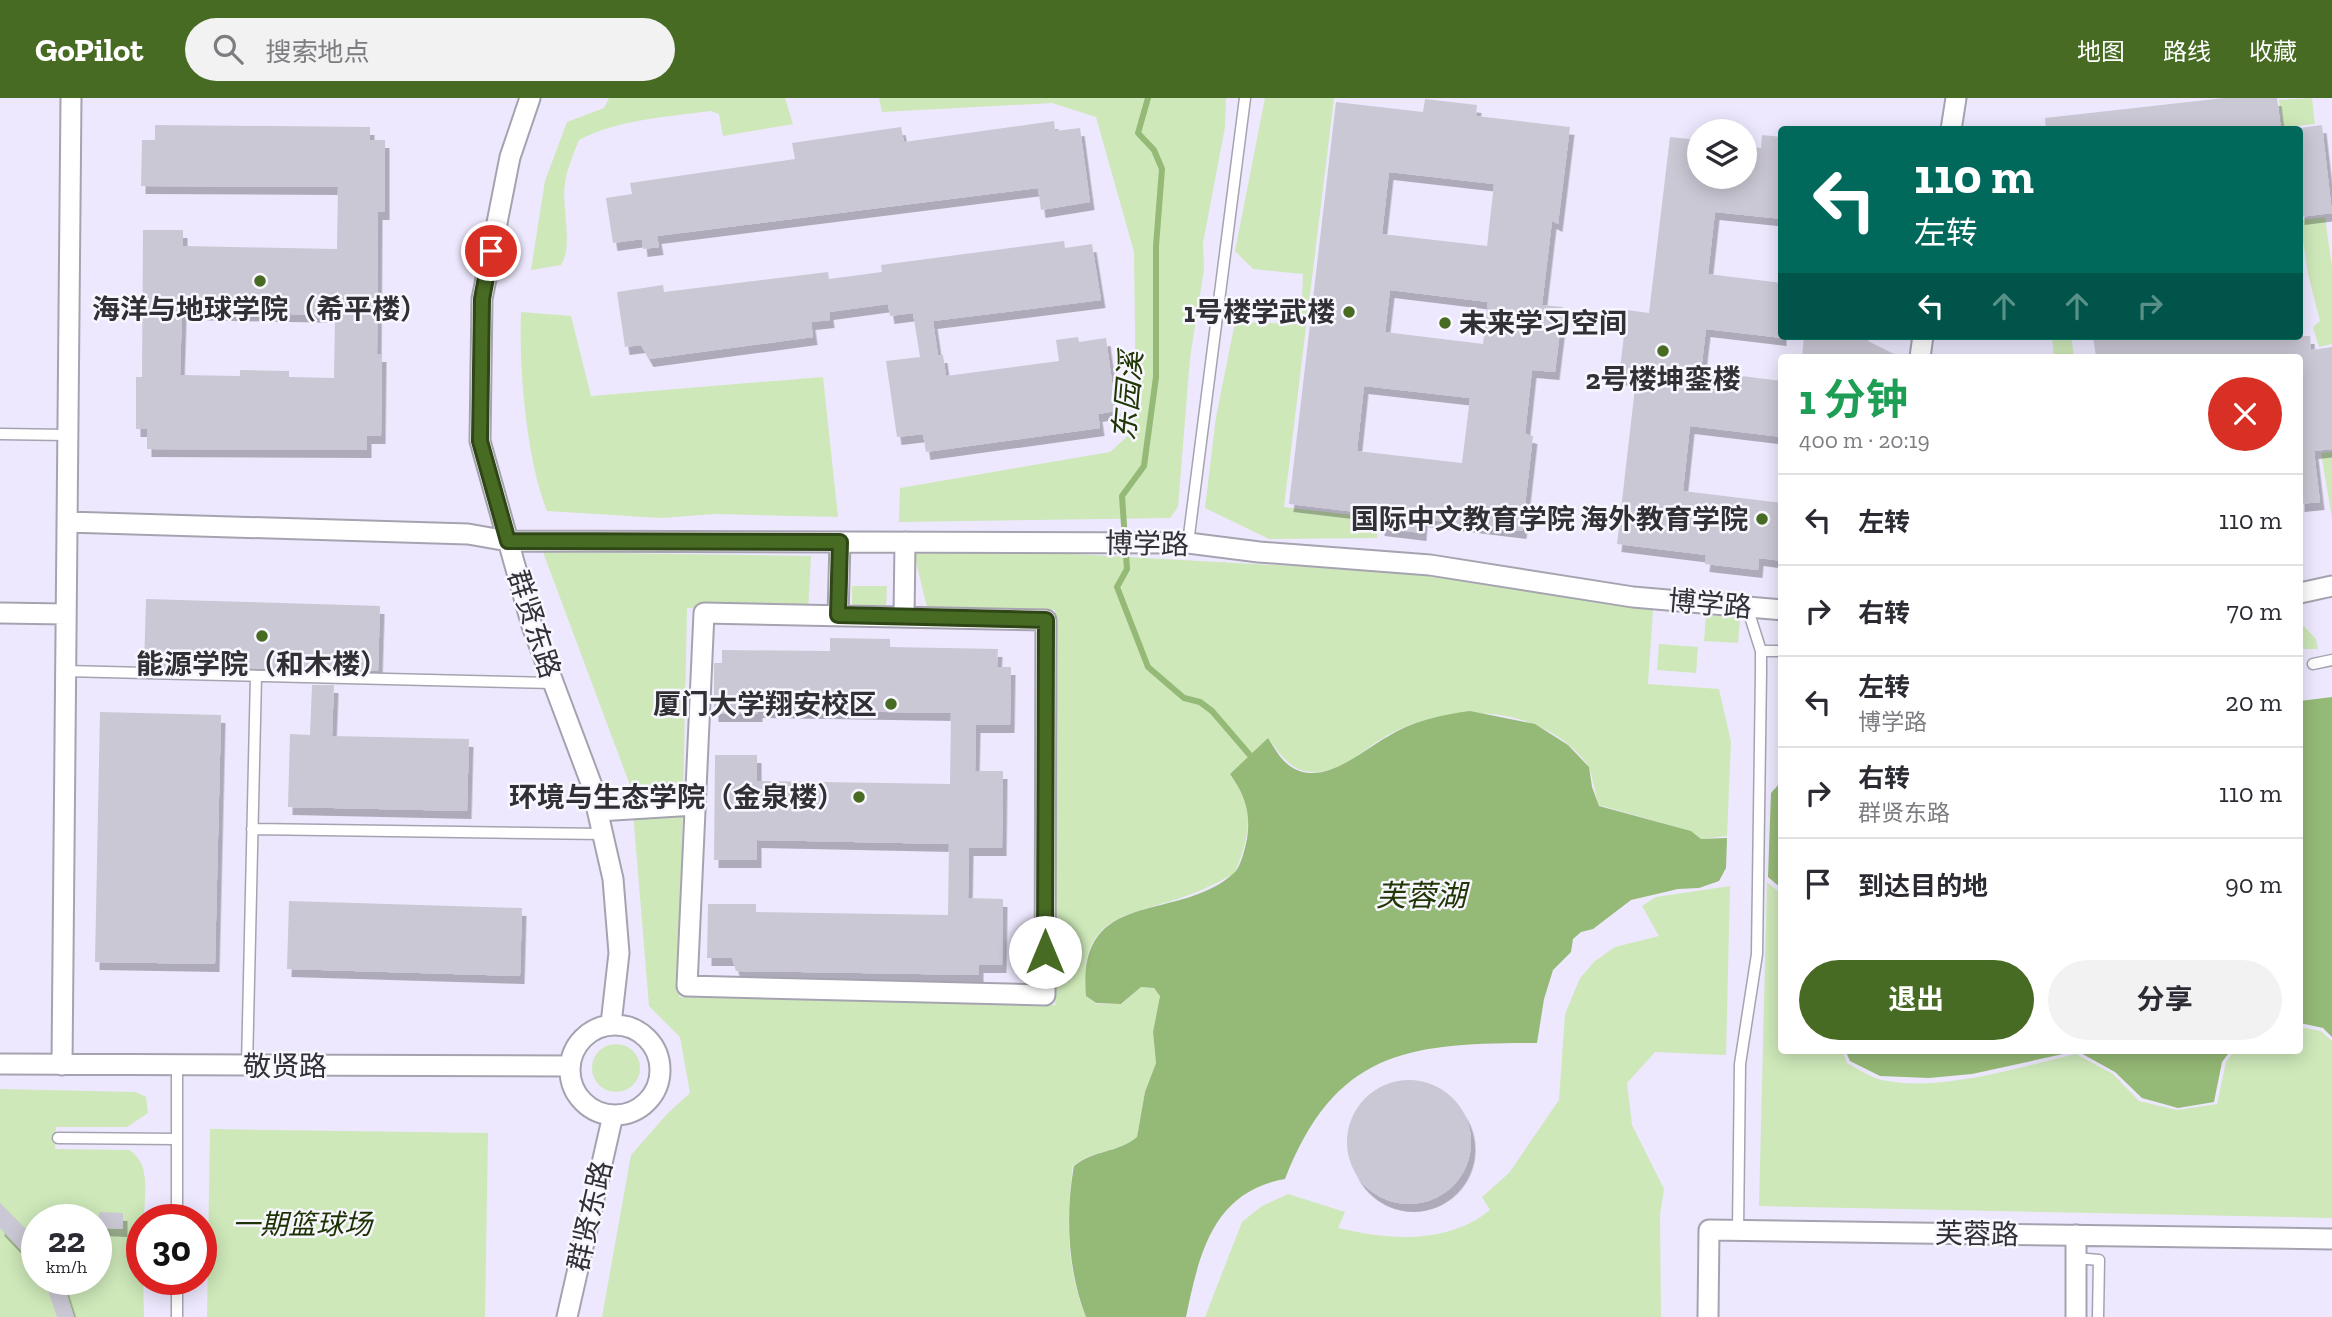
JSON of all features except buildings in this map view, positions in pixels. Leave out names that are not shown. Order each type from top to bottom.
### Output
[{"type":"street","points":[[62,1065],[71,98]]},
{"type":"street","name":"群贤东路","points":[[530,98],[510,157],[482,299],[480,441],[532,626],[592,783],[613,879],[619,953],[611,1024]]},
{"type":"street","points":[[1952,126],[1956,98]]},
{"type":"street","name":"博学路","points":[[67,522],[468,534],[508,541],[1188,543],[1259,552],[1430,565],[1633,597],[1778,610]]},
{"type":"street","points":[[838,615],[840,542]]},
{"type":"street","points":[[904,617],[905,542]]},
{"type":"street","points":[[2303,592],[2332,586]]},
{"type":"street","points":[[0,613],[66,614]]},
{"type":"street","points":[[704,613],[904,617],[1046,620],[1045,995],[687,986],[704,613]]},
{"type":"street","points":[[598,811],[695,805]]},
{"type":"street","points":[[611,1024],[635,1028],[648,1038],[657,1051],[661,1068],[659,1084],[649,1100],[637,1110],[613,1115],[591,1108],[579,1098],[571,1083],[569,1066],[575,1048],[583,1037],[596,1028],[611,1024]]},
{"type":"street","name":"敬贤路","points":[[0,1064],[569,1066]]},
{"type":"street","name":"群贤东路","points":[[567,1317],[613,1115]]},
{"type":"street","name":"芙蓉路","points":[[1708,1317],[1709,1230],[2332,1239]]},
{"type":"street","points":[[2076,1235],[2076,1317]]},
{"type":"lane","points":[[1188,543],[1245,98]]},
{"type":"lane","points":[[0,433],[68,435]]},
{"type":"lane","points":[[1738,1230],[1740,1064],[1757,954],[1761,650],[1747,607]]},
{"type":"lane","points":[[1761,650],[1778,651]]},
{"type":"lane","points":[[2313,664],[2332,660]]},
{"type":"lane","points":[[65,671],[554,683]]},
{"type":"lane","points":[[247,1066],[256,676]]},
{"type":"lane","points":[[252,829],[603,834]]},
{"type":"lane","points":[[177,1066],[177,1204]]},
{"type":"lane","points":[[58,1138],[177,1139]]},
{"type":"lane","points":[[2076,1258],[2099,1260],[2098,1317]]},
{"type":"lane","points":[[177,1295],[177,1317]]},
{"type":"shaded area","name":"厦门大学翔安校区","points":[[0,98],[2332,98],[2332,1317],[0,1317]]},
{"type":"green space","points":[[609,98],[785,98],[793,124],[723,136],[719,114],[711,111],[627,123],[579,140],[565,183],[565,256],[561,265],[531,270],[545,181],[567,122],[604,108]]},
{"type":"green space","points":[[879,98],[1226,98],[1225,127],[1203,243],[1204,269],[1190,358],[1178,507],[1170,518],[899,522],[900,488],[1110,452],[1129,435],[1136,408],[1134,252],[1096,117],[1052,103],[882,112]]},
{"type":"green space","points":[[1265,98],[1334,98],[1284,507],[1378,518],[1377,538],[1269,539],[1205,508],[1216,417],[1235,322],[1301,324],[1303,274],[1253,269],[1235,251]]},
{"type":"green space","points":[[2312,98],[2315,124],[2283,126],[2279,100]]},
{"type":"green space","points":[[2325,217],[2332,268],[2332,344],[2319,347],[2313,327],[2320,321],[2308,274],[2303,220]]},
{"type":"green space","points":[[521,312],[571,316],[591,396],[823,377],[838,517],[715,514],[661,518],[547,511],[534,465],[525,413]]},
{"type":"green space","points":[[2052,340],[2072,340],[2074,354],[2054,354]]},
{"type":"green space","points":[[2332,452],[2332,518],[2321,453]]},
{"type":"green space","points":[[913,550],[1073,554],[1436,574],[1653,610],[1648,684],[1719,689],[1731,742],[1727,836],[1701,839],[1691,831],[1599,805],[1588,765],[1569,745],[1546,730],[1521,720],[1494,714],[1466,713],[1412,724],[1388,735],[1344,764],[1324,771],[1298,769],[1281,755],[1268,738],[1230,774],[1244,799],[1248,822],[1235,873],[1196,892],[1117,920],[1104,928],[1089,953],[1086,996],[1096,1004],[1122,1004],[1141,987],[1154,988],[1160,996],[1153,1032],[1156,1063],[1145,1092],[1137,1137],[1121,1147],[1089,1156],[1073,1166],[1069,1243],[1079,1299],[1086,1317],[602,1317],[631,1155],[667,1114],[690,1093],[680,1037],[649,1006],[631,788],[543,552],[811,556],[808,610],[687,608],[679,997],[1056,1005],[1053,998],[1055,610],[928,611]]},
{"type":"green space","points":[[852,586],[887,586],[886,607],[852,607]]},
{"type":"green space","points":[[1706,615],[1740,618],[1738,643],[1704,641]]},
{"type":"green space","points":[[2303,625],[2316,639],[2318,649],[2305,649]]},
{"type":"green space","points":[[1659,644],[1698,647],[1696,673],[1657,670]]},
{"type":"green space","points":[[1767,882],[1778,891],[1778,1054],[1844,1054],[1847,1063],[1882,1080],[1929,1083],[1979,1077],[2076,1054],[2113,1074],[2139,1101],[2177,1110],[2217,1104],[2226,1062],[2232,1054],[2303,1054],[2303,1028],[2321,1031],[2332,1041],[2332,1218],[1759,1206]]},
{"type":"green space","points":[[1730,886],[1726,1055],[1655,1052],[1627,1083],[1632,1125],[1664,1189],[1660,1214],[1661,1317],[1205,1317],[1242,1222],[1262,1206],[1288,1194],[1345,1212],[1338,1228],[1397,1237],[1417,1237],[1455,1229],[1490,1210],[1482,1197],[1509,1173],[1559,1100],[1565,1014],[1580,978],[1595,961],[1615,947],[1659,936],[1642,906],[1656,897]]},
{"type":"green space","points":[[616,1044],[633,1051],[640,1068],[633,1085],[616,1092],[599,1085],[592,1068],[599,1051]]},
{"type":"green space","points":[[0,1089],[136,1092],[146,1097],[148,1113],[127,1127],[56,1127],[55,1149],[129,1150],[141,1163],[145,1181],[145,1204],[126,1204],[126,1295],[144,1295],[144,1317],[0,1317]]},
{"type":"green space","name":"一期篮球场","points":[[210,1129],[488,1133],[485,1317],[207,1317],[207,1295],[217,1295],[217,1204],[209,1204]]},
{"type":"water","points":[[2332,697],[2332,1037],[2323,1028],[2303,1024],[2303,701]]},
{"type":"water","name":"芙蓉湖","points":[[1470,711],[1535,724],[1568,745],[1589,767],[1599,806],[1691,831],[1701,839],[1727,838],[1726,868],[1719,881],[1699,888],[1678,889],[1631,900],[1593,929],[1581,932],[1573,939],[1571,952],[1553,970],[1544,999],[1537,1043],[1451,1046],[1415,1052],[1382,1062],[1354,1079],[1328,1103],[1305,1136],[1285,1179],[1260,1186],[1241,1197],[1225,1212],[1204,1250],[1186,1317],[1086,1317],[1075,1281],[1070,1243],[1074,1166],[1137,1137],[1145,1092],[1156,1063],[1153,1032],[1160,996],[1154,988],[1141,987],[1121,1004],[1096,1003],[1086,996],[1087,961],[1097,937],[1114,922],[1136,912],[1211,888],[1234,873],[1241,862],[1248,821],[1240,789],[1230,774],[1268,738],[1282,759],[1296,770],[1323,772],[1351,760],[1406,727]]},
{"type":"water","points":[[1778,785],[1778,885],[1768,877],[1771,793]]},
{"type":"water","points":[[1847,1054],[2063,1054],[1972,1074],[1929,1078],[1880,1076],[1850,1061]]},
{"type":"water","points":[[2082,1054],[2228,1054],[2222,1062],[2214,1102],[2178,1108],[2142,1098],[2115,1072]]},
{"type":"waterway","name":"东园溪","points":[[1148,98],[1138,133],[1154,150],[1162,169],[1156,246],[1156,377],[1144,466],[1122,496],[1127,569],[1117,587],[1148,667],[1184,698],[1200,702],[1212,711],[1255,761]]},
{"type":"place","name":"海洋与地球学院（希平楼）","points":[[260,281]]},
{"type":"place","name":"1号楼学武楼","points":[[1349,312]]},
{"type":"place","name":"未来学习空间","points":[[1445,323]]},
{"type":"place","name":"2号楼坤銮楼","points":[[1663,351]]},
{"type":"place","name":"国际中文教育学院 海外教育学院","points":[[1762,519]]},
{"type":"place","name":"能源学院（和木楼）","points":[[262,636]]},
{"type":"place","name":"厦门大学翔安校区","points":[[891,704]]},
{"type":"place","name":"环境与生态学院（金泉楼）","points":[[859,797]]},
{"type":"route","points":[[491,251],[482,299],[480,441],[508,541],[840,542],[838,615],[1046,620],[1045,952]]}]
